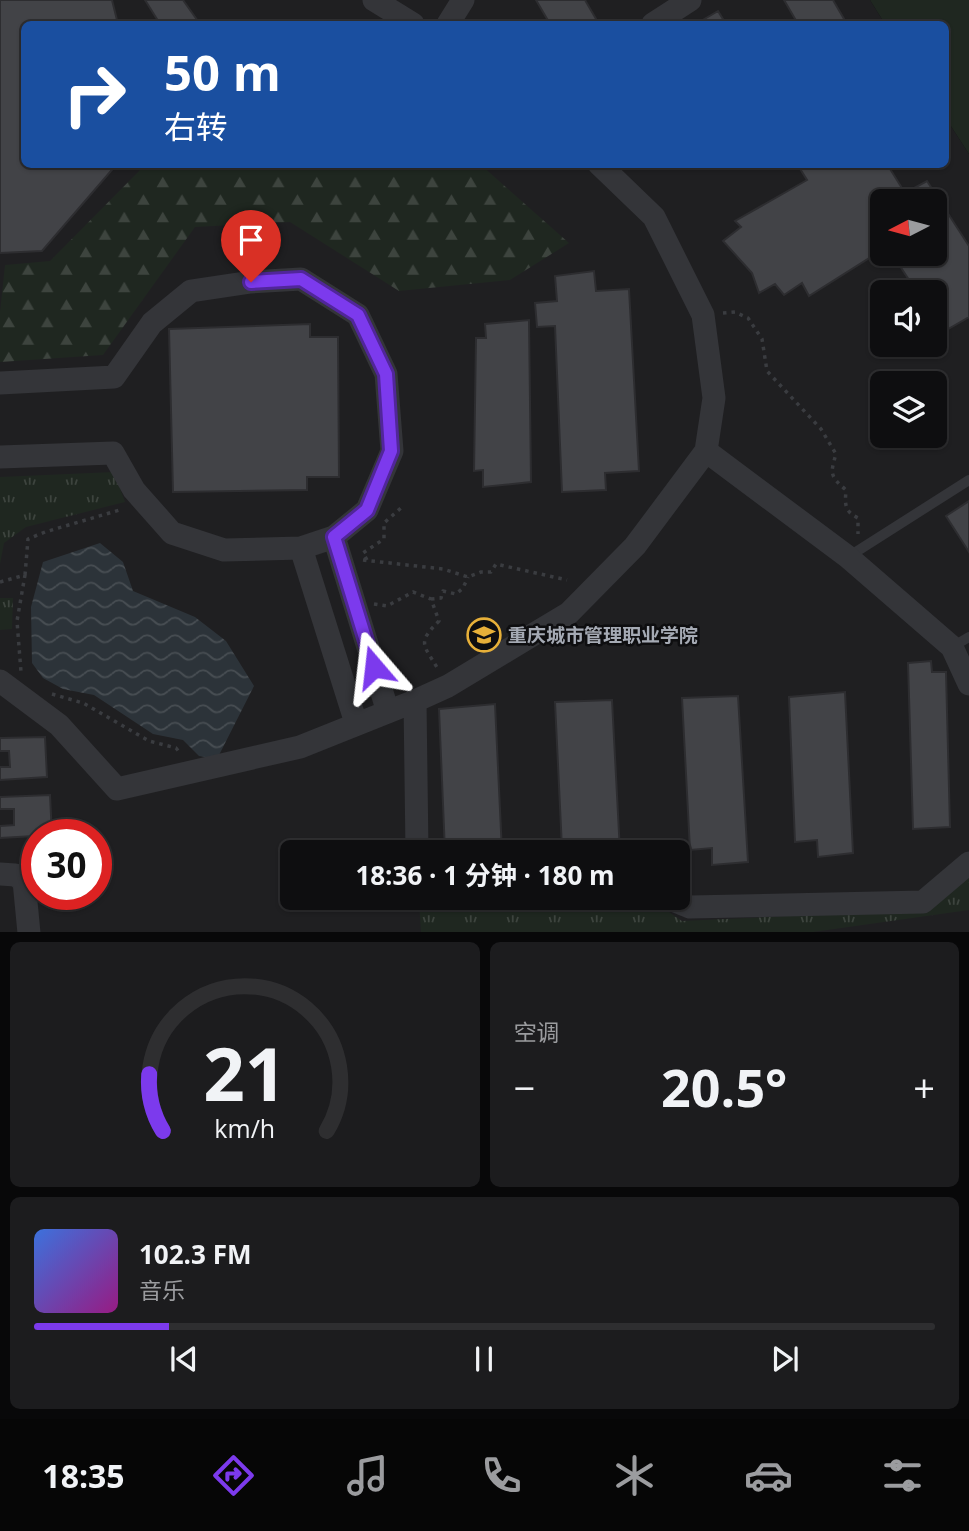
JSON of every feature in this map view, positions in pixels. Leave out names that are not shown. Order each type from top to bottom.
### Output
[{"type":"street","points":[[374,0],[408,21]]},
{"type":"street","points":[[450,21],[463,0]]},
{"type":"street","points":[[658,21],[690,0]]},
{"type":"street","points":[[0,681],[59,725],[117,789],[300,747],[448,685],[569,613],[635,546],[706,451],[715,398],[703,315],[653,217],[603,168]]},
{"type":"street","points":[[0,383],[114,377],[152,323],[191,291],[251,282],[301,279],[358,315],[386,374],[391,451],[367,510],[340,556],[388,712]]},
{"type":"street","points":[[706,451],[851,555],[960,642],[969,684]]},
{"type":"street","points":[[0,457],[113,453],[134,490],[172,533],[224,550],[301,548],[340,556]]},
{"type":"street","points":[[301,548],[356,723]]},
{"type":"street","points":[[415,701],[417,840]]},
{"type":"street","points":[[690,907],[923,902],[969,863]]},
{"type":"street","points":[[0,874],[15,875],[24,881],[29,932]]},
{"type":"lane","points":[[851,555],[969,480]]},
{"type":"path","points":[[703,315],[734,312],[748,318],[762,340],[767,371],[821,429],[836,454],[831,470],[833,479],[846,490],[845,506],[849,513],[858,517],[860,524],[851,555]]},
{"type":"path","points":[[29,680],[21,673],[18,621],[29,539],[145,503]]},
{"type":"path","points":[[367,561],[363,553],[384,539],[384,523],[402,507]]},
{"type":"path","points":[[340,556],[443,569],[468,577],[481,572],[491,572],[496,564],[566,580]]},
{"type":"path","points":[[340,556],[367,561]]},
{"type":"path","points":[[0,582],[25,575]]},
{"type":"path","points":[[353,599],[387,606],[413,592],[430,598],[441,598],[443,590],[456,594],[463,589],[468,577]]},
{"type":"path","points":[[430,598],[439,621],[426,634],[424,646],[448,685]]},
{"type":"path","points":[[47,692],[83,703],[149,741],[176,747],[192,772]]},
{"type":"shaded area","name":"重庆城市管理职业学院","points":[[0,0],[870,0],[883,21],[21,21],[21,168],[949,168],[949,123],[969,154],[969,932],[0,932]]},
{"type":"green space","points":[[870,0],[969,0],[969,154],[949,123],[949,21],[883,21]]},
{"type":"green space","points":[[142,168],[484,168],[569,243],[510,280],[399,291],[290,222],[195,227],[103,355],[0,362],[0,312],[5,265],[50,261]]},
{"type":"green space","points":[[114,472],[125,502],[26,527],[4,543],[0,564],[0,477]]},
{"type":"green space","points":[[0,598],[13,598],[12,629],[0,630]]},
{"type":"green space","points":[[969,873],[969,910],[813,932],[421,932],[420,910],[666,910],[682,921],[917,910]]},
{"type":"water","points":[[100,543],[123,562],[133,591],[195,617],[226,641],[254,686],[217,759],[199,756],[183,740],[153,734],[94,695],[63,689],[43,678],[32,663],[31,607],[43,562]]},
{"type":"building","points":[[0,0],[112,0],[117,21],[21,21],[21,168],[114,168],[42,251],[0,253]]},
{"type":"building","points":[[145,0],[183,0],[198,21],[158,21]]},
{"type":"building","points":[[536,0],[585,0],[597,21],[548,21]]},
{"type":"building","points":[[784,0],[833,0],[845,21],[796,21]]},
{"type":"building","points":[[718,11],[724,21],[701,21]]},
{"type":"building","points":[[800,168],[889,168],[903,189],[870,189],[870,258],[809,296],[802,283],[784,295],[775,284],[759,293],[752,273],[723,241],[741,227],[735,221],[807,180]]},
{"type":"building","points":[[927,181],[932,189],[912,189]]},
{"type":"building","points":[[947,212],[969,246],[969,317],[947,330],[947,280],[909,280],[900,266],[947,266]]},
{"type":"building","points":[[594,271],[596,291],[629,289],[639,471],[605,473],[606,490],[562,492],[555,326],[537,327],[535,303],[557,301],[555,276]]},
{"type":"building","points":[[529,320],[531,482],[483,487],[483,470],[474,471],[476,338],[486,338],[485,324]]},
{"type":"building","points":[[310,324],[310,337],[338,337],[339,477],[307,477],[307,490],[173,492],[169,329]]},
{"type":"building","points":[[969,501],[969,552],[946,516]]},
{"type":"building","points":[[931,661],[932,672],[946,672],[950,827],[913,829],[908,663]]},
{"type":"building","points":[[845,692],[853,853],[818,857],[817,840],[795,842],[789,697]]},
{"type":"building","points":[[738,696],[748,862],[712,865],[712,848],[690,850],[682,698]]},
{"type":"building","points":[[612,700],[619,840],[562,840],[555,702]]},
{"type":"building","points":[[495,704],[501,840],[444,840],[439,709]]},
{"type":"building","points":[[45,737],[47,777],[0,780],[0,767],[10,767],[9,751],[0,751],[0,738]]},
{"type":"building","points":[[50,795],[51,819],[21,819],[21,837],[0,838],[0,826],[14,825],[14,809],[0,809],[0,797]]},
{"type":"place","name":"重庆城市管理职业学院","points":[[484,635]]},
{"type":"route","points":[[251,282],[301,279],[358,315],[386,374],[391,451],[367,510],[334,537],[374,667]]}]
